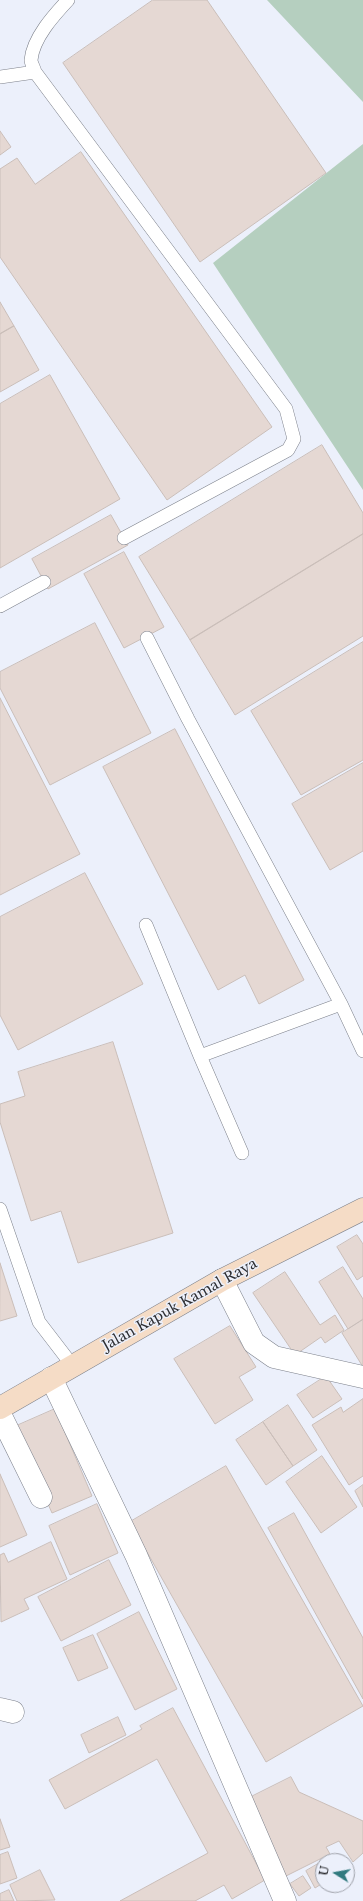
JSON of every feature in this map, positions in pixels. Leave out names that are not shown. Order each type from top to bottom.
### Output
[{"type":"main road","name":"Jalan Kapuk Kamal Raya","points":[[0,1408],[72,1365],[222,1280],[363,1209]]},
{"type":"street","points":[[222,1280],[254,1343],[274,1357],[363,1377]]},
{"type":"street","points":[[51,1378],[136,1555],[285,1901]]},
{"type":"street","points":[[0,1414],[41,1497]]},
{"type":"lane","points":[[68,0],[50,19],[36,44],[31,61],[35,72],[286,409],[294,439],[288,450],[124,538]]},
{"type":"lane","points":[[0,77],[35,72]]},
{"type":"lane","points":[[0,606],[44,582]]},
{"type":"lane","points":[[147,638],[188,719],[341,1004],[363,1051]]},
{"type":"lane","points":[[146,925],[242,1153]]},
{"type":"lane","points":[[200,1056],[341,1004]]},
{"type":"lane","points":[[0,1209],[39,1322],[72,1365]]},
{"type":"green space","points":[[267,0],[363,0],[363,102]]},
{"type":"green space","points":[[363,144],[363,490],[213,263]]},
{"type":"building","points":[[153,0],[207,0],[326,173],[200,262],[63,63]]},
{"type":"building","points":[[0,131],[11,147],[0,155]]},
{"type":"building","points":[[81,152],[272,427],[167,500],[0,257],[0,169],[17,158],[35,184]]},
{"type":"building","points":[[0,302],[14,326],[0,334]]},
{"type":"building","points":[[14,326],[39,370],[0,392],[0,334]]},
{"type":"building","points":[[50,375],[120,499],[0,568],[0,404]]},
{"type":"building","points":[[322,445],[363,513],[363,534],[190,640],[139,557]]},
{"type":"building","points":[[111,515],[128,545],[48,589],[32,559]]},
{"type":"building","points":[[363,534],[363,636],[235,715],[190,640]]},
{"type":"building","points":[[124,552],[164,627],[124,648],[84,574]]},
{"type":"building","points":[[95,623],[151,733],[50,785],[0,688],[0,672]]},
{"type":"building","points":[[363,642],[363,760],[301,795],[251,711]]},
{"type":"building","points":[[0,698],[80,854],[0,895]]},
{"type":"building","points":[[175,729],[304,980],[259,1004],[245,975],[218,990],[103,767]]},
{"type":"building","points":[[363,763],[363,851],[330,870],[292,804]]},
{"type":"building","points":[[85,873],[143,984],[18,1050],[0,1015],[0,917]]},
{"type":"building","points":[[113,1042],[173,1233],[78,1263],[61,1211],[31,1221],[0,1122],[0,1104],[25,1096],[18,1072]]},
{"type":"building","points":[[357,1235],[363,1244],[363,1276],[357,1280],[337,1247]]},
{"type":"building","points":[[0,1263],[17,1316],[0,1321]]},
{"type":"building","points":[[343,1267],[363,1299],[363,1319],[348,1329],[319,1282]]},
{"type":"building","points":[[285,1272],[320,1325],[335,1315],[344,1330],[325,1343],[321,1337],[295,1355],[253,1293]]},
{"type":"building","points":[[363,1320],[363,1367],[342,1333]]},
{"type":"building","points":[[230,1326],[256,1367],[239,1377],[253,1400],[215,1424],[174,1359]]},
{"type":"building","points":[[326,1376],[342,1399],[313,1418],[297,1395]]},
{"type":"building","points":[[363,1399],[363,1476],[349,1485],[312,1425],[341,1407],[343,1412]]},
{"type":"building","points":[[288,1405],[317,1450],[293,1466],[263,1422]]},
{"type":"building","points":[[55,1409],[92,1496],[52,1513],[14,1427]]},
{"type":"building","points":[[263,1422],[293,1466],[266,1485],[236,1440]]},
{"type":"building","points":[[322,1456],[357,1507],[321,1533],[286,1482]]},
{"type":"building","points":[[226,1466],[363,1706],[266,1762],[130,1522]]},
{"type":"building","points":[[0,1474],[27,1535],[0,1547]]},
{"type":"building","points":[[363,1485],[363,1507],[355,1491]]},
{"type":"building","points":[[97,1504],[118,1553],[70,1575],[49,1526]]},
{"type":"building","points":[[294,1513],[363,1638],[363,1699],[268,1528]]},
{"type":"building","points":[[51,1542],[67,1579],[24,1599],[29,1609],[1,1622],[0,1555],[4,1553],[8,1562]]},
{"type":"building","points":[[109,1560],[131,1605],[61,1641],[38,1597]]},
{"type":"building","points":[[139,1612],[177,1689],[135,1710],[97,1634]]},
{"type":"building","points":[[93,1635],[108,1668],[78,1681],[63,1648]]},
{"type":"building","points":[[173,1708],[265,1880],[232,1899],[224,1885],[195,1901],[120,1901],[208,1853],[157,1759],[65,1809],[49,1780],[142,1729],[140,1726]]},
{"type":"building","points":[[118,1717],[126,1735],[89,1753],[81,1735]]},
{"type":"building","points":[[291,1777],[299,1792],[363,1821],[363,1853],[355,1860],[355,1853],[347,1853],[339,1841],[326,1847],[329,1853],[315,1853],[315,1862],[284,1877],[245,1800]]},
{"type":"building","points":[[0,1819],[10,1847],[0,1850]]},
{"type":"building","points":[[8,1852],[17,1878],[0,1884],[0,1855]]},
{"type":"building","points":[[315,1866],[315,1888],[306,1871]]},
{"type":"building","points":[[40,1870],[55,1900],[17,1901],[10,1885]]},
{"type":"building","points":[[303,1876],[311,1888],[299,1896],[290,1884]]},
{"type":"building","points":[[9,1890],[14,1901],[0,1901],[0,1894]]}]
